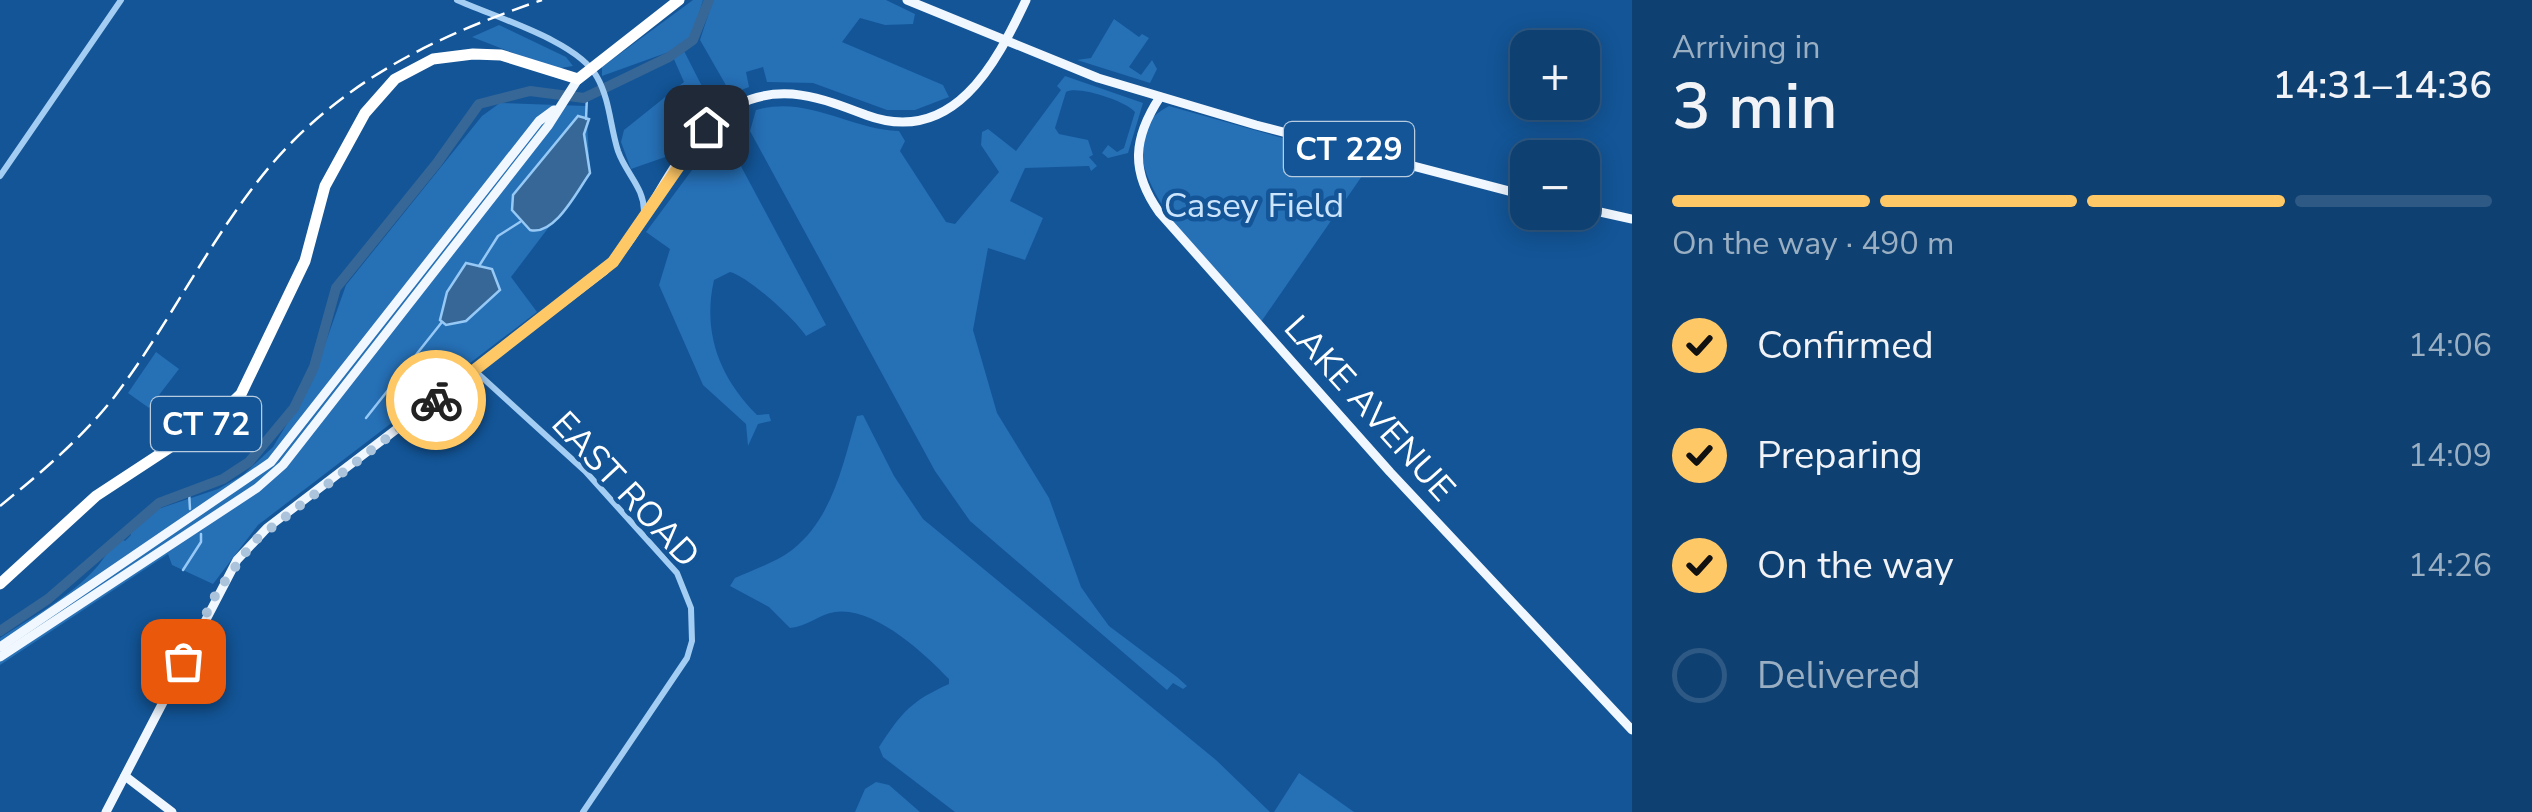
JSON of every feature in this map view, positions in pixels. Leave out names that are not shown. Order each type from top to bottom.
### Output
[{"type":"highway","points":[[578,79],[595,73],[679,0]]},
{"type":"highway","name":"CT 72","points":[[0,584],[96,496],[218,416],[240,396],[305,261],[325,186],[365,113],[385,88],[422,62],[456,54],[501,55],[578,79]]},
{"type":"main road","name":"CT 229","points":[[908,0],[1006,42],[1160,96],[1510,191]]},
{"type":"main road","points":[[106,812],[237,560],[267,528],[604,271],[644,219],[696,137],[736,106],[767,95],[796,93],[830,99],[888,120],[918,118],[959,102],[974,90],[1006,42],[1026,0]]},
{"type":"main road","points":[[0,658],[257,488],[283,465],[538,139],[578,79]]},
{"type":"main road","name":"LAKE AVENUE","points":[[1160,96],[1140,134],[1136,161],[1146,193],[1159,212],[1390,472],[1632,730]]},
{"type":"main road","points":[[0,647],[272,462],[539,121],[555,109]]},
{"type":"main road","points":[[1600,212],[1632,219]]},
{"type":"main road","points":[[126,776],[172,812]]},
{"type":"street","points":[[0,176],[122,0]]},
{"type":"street","points":[[457,0],[562,47],[595,73],[606,96],[620,156],[642,191],[644,219]]},
{"type":"street","points":[[642,191],[666,183]]},
{"type":"street","name":"EAST ROAD","points":[[474,370],[592,478],[667,560],[689,599],[693,633],[687,658],[583,812]]},
{"type":"green space","points":[[693,0],[703,0],[693,34],[677,49],[602,76],[602,67]]},
{"type":"green space","points":[[713,0],[886,0],[915,14],[913,24],[885,25],[860,18],[842,42],[943,85],[949,97],[915,110],[887,110],[813,83],[767,82],[763,67],[746,72],[749,87],[731,94],[700,40]]},
{"type":"green space","points":[[1114,19],[1139,37],[1142,34],[1149,38],[1129,67],[1141,75],[1152,60],[1157,69],[1150,83],[1077,60],[1091,58]]},
{"type":"green space","points":[[499,25],[566,57],[573,66],[555,69],[472,37]]},
{"type":"green space","points":[[684,51],[709,100],[671,155],[631,169],[621,142],[624,130],[684,82],[673,57]]},
{"type":"green space","points":[[1065,76],[1143,103],[1128,153],[1108,158],[1102,153],[1108,145],[1117,152],[1124,148],[1135,112],[1101,95],[1066,92],[1055,128],[1059,134],[1088,140],[1093,155],[1089,157],[1097,166],[1091,171],[1089,166],[1025,168],[1010,201],[1043,218],[1025,260],[988,248],[973,330],[997,413],[1049,498],[1081,587],[1109,626],[1177,677],[1187,686],[1183,689],[1173,683],[1167,690],[970,521],[935,471],[750,131],[756,110],[793,107],[899,131],[905,141],[900,151],[946,222],[955,224],[999,172],[981,145],[982,132],[988,129],[1016,151],[1061,90],[1057,86]]},
{"type":"green space","points":[[500,103],[586,106],[590,173],[511,277],[537,312],[258,525],[213,584],[172,565],[168,554],[0,665],[0,638],[75,588],[116,541],[125,541],[130,530],[152,511],[218,489],[243,475],[273,447],[311,384],[346,285],[482,116]]},
{"type":"green space","name":"Casey Field","points":[[1169,106],[1371,163],[1261,322],[1194,248],[1151,184],[1142,153],[1146,127]]},
{"type":"green space","points":[[715,139],[728,142],[826,325],[806,336],[748,282],[730,272],[714,280],[710,318],[717,353],[744,401],[757,415],[769,414],[771,421],[758,424],[748,446],[746,424],[703,385],[659,285],[670,249],[646,232]]},
{"type":"green space","points":[[156,352],[179,369],[149,408],[128,393]]},
{"type":"green space","points":[[863,415],[894,476],[923,519],[1216,760],[1270,812],[955,812],[883,757],[879,747],[901,716],[925,696],[949,684],[949,679],[898,634],[866,616],[835,612],[790,628],[769,607],[730,586],[735,578],[779,558],[806,537],[827,506],[857,416]]},
{"type":"green space","points":[[1299,773],[1354,812],[1274,812]]},
{"type":"green space","points":[[876,782],[889,785],[920,812],[855,812],[865,789]]},
{"type":"shaded area","points":[[578,116],[589,119],[584,134],[590,173],[557,219],[539,230],[530,230],[512,210],[513,195]]},
{"type":"shaded area","points":[[466,263],[492,269],[500,290],[466,321],[446,325],[440,320],[447,292]]},
{"type":"waterway","points":[[0,631],[48,599],[159,503],[223,479],[249,462],[294,408],[314,367],[336,288],[437,163],[479,104],[530,91],[584,98],[669,57],[693,40],[709,0]]},
{"type":"waterway","points":[[586,119],[587,96]]},
{"type":"waterway","points":[[479,266],[498,236],[520,222]]},
{"type":"waterway","points":[[366,418],[442,322]]},
{"type":"waterway","points":[[189,492],[190,509]]},
{"type":"waterway","points":[[183,570],[201,542],[201,534]]},
{"type":"railway","points":[[0,506],[61,454],[115,396],[221,232],[293,141],[349,94],[409,56],[542,0]]},
{"type":"way so far","points":[[183,661],[216,594],[253,542],[436,400]]},
{"type":"route","points":[[436,400],[613,262],[706,127]]}]
